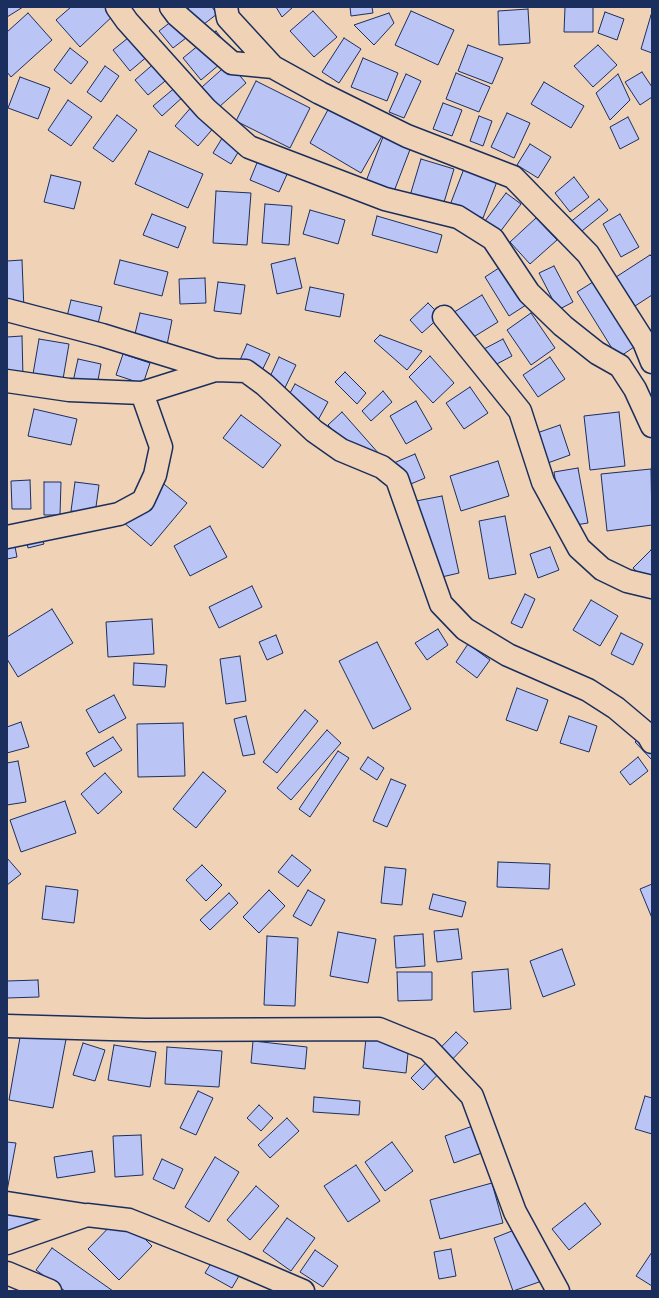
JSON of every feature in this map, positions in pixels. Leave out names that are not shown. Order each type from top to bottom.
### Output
[{"type":"street","points":[[117,7],[127,22],[196,98],[249,147],[385,199],[458,217],[493,239],[529,293],[569,330],[597,353],[620,366],[635,389],[652,426]]},
{"type":"street","points":[[171,7],[177,15],[232,63],[273,67]]},
{"type":"street","points":[[226,7],[228,18],[273,67],[320,93],[407,136],[513,176],[588,254],[644,342],[652,362]]},
{"type":"street","points":[[7,310],[102,335],[215,370],[246,371],[264,385],[314,432],[341,450],[382,467],[397,479],[441,604],[465,629],[508,655],[588,690],[616,708],[648,735],[652,742]]},
{"type":"street","points":[[444,318],[520,411],[543,482],[579,548],[602,569],[627,581],[652,587]]},
{"type":"street","points":[[7,381],[69,390],[142,393],[215,370]]},
{"type":"street","points":[[7,537],[119,514],[143,501],[155,475],[161,446],[142,393]]},
{"type":"street","points":[[7,1026],[145,1030],[379,1029],[428,1049],[472,1096],[515,1212],[558,1291]]},
{"type":"street","points":[[7,1203],[128,1220],[240,1264],[303,1291]]},
{"type":"street","points":[[7,1243],[87,1215]]},
{"type":"street","points":[[7,1272],[50,1291]]},
{"type":"building","points":[[7,7],[23,7],[7,17]]},
{"type":"building","points":[[71,7],[112,7],[117,12],[80,47],[56,20]]},
{"type":"building","points":[[190,7],[212,7],[217,14],[173,48],[159,31]]},
{"type":"building","points":[[276,7],[293,7],[282,17]]},
{"type":"building","points":[[350,7],[372,7],[373,13],[351,16]]},
{"type":"building","points":[[565,7],[593,7],[593,32],[564,32]]},
{"type":"building","points":[[528,9],[530,43],[499,45],[498,11]]},
{"type":"building","points":[[313,11],[337,37],[314,57],[290,31]]},
{"type":"building","points":[[411,11],[454,30],[438,65],[395,45]]},
{"type":"building","points":[[605,12],[624,19],[617,40],[598,33]]},
{"type":"building","points":[[28,13],[52,40],[11,77],[7,72],[7,32]]},
{"type":"building","points":[[389,13],[394,23],[374,45],[354,25]]},
{"type":"building","points":[[652,15],[652,53],[641,49]]},
{"type":"building","points":[[216,31],[233,53],[201,80],[183,58]]},
{"type":"building","points":[[133,34],[149,55],[130,71],[113,50]]},
{"type":"building","points":[[344,38],[361,49],[339,83],[322,72]]},
{"type":"building","points":[[468,45],[503,58],[492,84],[458,71]]},
{"type":"building","points":[[598,45],[617,65],[593,87],[574,66]]},
{"type":"building","points":[[70,48],[88,62],[71,84],[54,70]]},
{"type":"building","points":[[363,58],[398,73],[387,101],[351,87]]},
{"type":"building","points":[[157,61],[170,77],[148,95],[135,80]]},
{"type":"building","points":[[229,63],[246,83],[219,107],[202,87]]},
{"type":"building","points":[[105,66],[119,76],[101,102],[87,92]]},
{"type":"building","points":[[642,72],[652,87],[652,97],[640,105],[625,82]]},
{"type":"building","points":[[456,73],[490,87],[479,112],[446,99]]},
{"type":"building","points":[[406,74],[421,81],[404,118],[389,112]]},
{"type":"building","points":[[618,74],[630,100],[610,120],[596,93]]},
{"type":"building","points":[[20,77],[50,88],[38,119],[8,108]]},
{"type":"building","points":[[256,81],[310,108],[290,148],[236,121]]},
{"type":"building","points":[[544,82],[584,106],[571,128],[531,104]]},
{"type":"building","points":[[177,86],[185,95],[162,116],[153,106]]},
{"type":"building","points":[[68,100],[92,117],[71,146],[48,130]]},
{"type":"building","points":[[443,103],[462,110],[452,136],[433,129]]},
{"type":"building","points":[[193,105],[216,125],[198,146],[175,126]]},
{"type":"building","points":[[330,106],[382,136],[361,173],[310,143]]},
{"type":"building","points":[[507,113],[530,123],[514,158],[491,147]]},
{"type":"building","points":[[117,115],[137,130],[113,162],[93,148]]},
{"type":"building","points":[[479,116],[492,121],[483,146],[470,141]]},
{"type":"building","points":[[628,117],[639,139],[620,149],[610,127]]},
{"type":"building","points":[[224,135],[242,146],[231,164],[213,153]]},
{"type":"building","points":[[383,137],[411,147],[393,194],[365,184]]},
{"type":"building","points":[[530,144],[551,157],[538,178],[517,165]]},
{"type":"building","points":[[149,151],[203,174],[188,208],[135,184]]},
{"type":"building","points":[[259,158],[289,170],[279,192],[250,180]]},
{"type":"building","points":[[421,159],[454,169],[442,209],[409,199]]},
{"type":"building","points":[[465,166],[498,179],[483,218],[450,205]]},
{"type":"building","points":[[51,175],[81,182],[74,209],[44,202]]},
{"type":"building","points":[[574,177],[589,197],[570,212],[555,193]]},
{"type":"building","points":[[216,191],[251,193],[247,245],[213,243]]},
{"type":"building","points":[[506,193],[521,204],[500,232],[485,221]]},
{"type":"building","points":[[599,199],[608,210],[577,235],[568,224]]},
{"type":"building","points":[[265,204],[292,206],[289,245],[262,243]]},
{"type":"building","points":[[310,210],[345,220],[338,244],[303,234]]},
{"type":"building","points":[[152,214],[186,227],[178,248],[143,235]]},
{"type":"building","points":[[620,214],[639,247],[621,257],[603,224]]},
{"type":"building","points":[[377,216],[442,235],[437,253],[372,235]]},
{"type":"building","points":[[536,218],[557,240],[530,264],[510,242]]},
{"type":"building","points":[[650,255],[652,257],[652,295],[635,306],[616,277]]},
{"type":"building","points":[[295,258],[302,288],[277,294],[271,264]]},
{"type":"building","points":[[22,260],[24,310],[7,311],[7,261]]},
{"type":"building","points":[[120,260],[168,272],[162,296],[114,284]]},
{"type":"building","points":[[502,266],[526,305],[509,316],[485,277]]},
{"type":"building","points":[[554,266],[573,302],[558,310],[539,273]]},
{"type":"building","points":[[205,278],[206,303],[180,304],[179,279]]},
{"type":"building","points":[[218,282],[245,285],[241,314],[214,311]]},
{"type":"building","points":[[593,282],[634,347],[618,358],[577,292]]},
{"type":"building","points":[[310,287],[344,294],[340,317],[305,310]]},
{"type":"building","points":[[482,295],[498,322],[467,341],[451,314]]},
{"type":"building","points":[[71,300],[102,307],[96,332],[65,325]]},
{"type":"building","points":[[428,303],[441,316],[422,333],[410,320]]},
{"type":"building","points":[[140,313],[172,320],[167,345],[134,338]]},
{"type":"building","points":[[531,313],[555,348],[531,365],[507,330]]},
{"type":"building","points":[[380,335],[422,351],[407,370],[374,341]]},
{"type":"building","points":[[22,336],[23,378],[7,379],[7,337]]},
{"type":"building","points":[[39,339],[69,344],[62,385],[32,380]]},
{"type":"building","points":[[503,339],[512,356],[491,367],[482,350]]},
{"type":"building","points":[[247,344],[270,354],[256,383],[234,374]]},
{"type":"building","points":[[123,354],[150,363],[143,384],[116,375]]},
{"type":"building","points":[[430,356],[454,383],[433,403],[409,377]]},
{"type":"building","points":[[279,357],[296,365],[279,400],[263,392]]},
{"type":"building","points":[[550,357],[565,379],[538,397],[523,375]]},
{"type":"building","points":[[78,359],[101,364],[95,396],[71,391]]},
{"type":"building","points":[[345,372],[366,393],[357,404],[335,382]]},
{"type":"building","points":[[295,384],[328,402],[317,422],[284,404]]},
{"type":"building","points":[[470,387],[488,413],[464,429],[446,403]]},
{"type":"building","points":[[383,391],[392,402],[371,421],[362,411]]},
{"type":"building","points":[[416,401],[432,429],[406,444],[390,416]]},
{"type":"building","points":[[34,409],[77,419],[71,445],[28,436]]},
{"type":"building","points":[[342,412],[380,455],[366,468],[328,425]]},
{"type":"building","points":[[619,412],[625,466],[590,470],[584,416]]},
{"type":"building","points":[[241,415],[281,445],[263,468],[223,438]]},
{"type":"building","points":[[560,425],[570,455],[545,464],[534,434]]},
{"type":"building","points":[[415,454],[425,478],[399,489],[389,465]]},
{"type":"building","points":[[498,461],[509,496],[461,511],[450,476]]},
{"type":"building","points":[[578,468],[588,523],[563,527],[554,472]]},
{"type":"building","points":[[651,469],[652,525],[607,531],[601,474]]},
{"type":"building","points":[[30,480],[31,509],[12,509],[11,481]]},
{"type":"building","points":[[159,480],[187,503],[151,546],[123,522]]},
{"type":"building","points":[[44,482],[61,482],[60,515],[44,515]]},
{"type":"building","points":[[75,482],[99,485],[95,514],[71,511]]},
{"type":"building","points":[[442,496],[459,573],[433,579],[416,501]]},
{"type":"building","points":[[505,516],[516,574],[489,579],[479,521]]},
{"type":"building","points":[[210,526],[227,557],[190,576],[174,546]]},
{"type":"building","points":[[39,527],[44,544],[28,548],[24,530]]},
{"type":"building","points":[[12,531],[17,557],[7,559],[7,533]]},
{"type":"building","points":[[550,547],[559,570],[538,578],[530,554]]},
{"type":"building","points":[[651,550],[652,551],[652,586],[633,568]]},
{"type":"building","points":[[252,586],[262,607],[219,628],[209,607]]},
{"type":"building","points":[[525,594],[535,599],[522,628],[511,623]]},
{"type":"building","points":[[591,600],[618,616],[600,646],[573,630]]},
{"type":"building","points":[[52,609],[73,643],[18,677],[7,659],[7,637]]},
{"type":"building","points":[[152,619],[154,654],[108,657],[106,622]]},
{"type":"building","points":[[438,629],[448,645],[427,660],[415,643]]},
{"type":"building","points":[[621,633],[643,644],[633,665],[611,654]]},
{"type":"building","points":[[276,635],[283,653],[267,660],[259,642]]},
{"type":"building","points":[[377,642],[411,709],[373,729],[339,661]]},
{"type":"building","points":[[468,644],[490,660],[477,678],[456,662]]},
{"type":"building","points":[[240,656],[246,701],[226,704],[220,659]]},
{"type":"building","points":[[134,663],[167,665],[165,687],[133,685]]},
{"type":"building","points":[[517,688],[548,700],[537,731],[506,720]]},
{"type":"building","points":[[114,695],[126,718],[99,733],[86,710]]},
{"type":"building","points":[[305,710],[318,721],[277,773],[263,762]]},
{"type":"building","points":[[246,716],[255,754],[243,756],[234,719]]},
{"type":"building","points":[[569,716],[597,726],[589,752],[560,743]]},
{"type":"building","points":[[21,722],[29,747],[7,753],[7,727]]},
{"type":"building","points":[[183,723],[185,776],[138,777],[137,724]]},
{"type":"building","points":[[652,726],[652,760],[635,742]]},
{"type":"building","points":[[327,730],[341,743],[291,800],[277,788]]},
{"type":"building","points":[[113,737],[122,750],[94,767],[86,753]]},
{"type":"building","points":[[338,751],[349,758],[310,817],[299,809]]},
{"type":"building","points":[[368,757],[384,768],[377,780],[360,769]]},
{"type":"building","points":[[638,757],[648,771],[630,785],[620,772]]},
{"type":"building","points":[[18,761],[26,802],[7,805],[7,763]]},
{"type":"building","points":[[203,772],[226,791],[196,828],[173,809]]},
{"type":"building","points":[[105,773],[122,792],[98,814],[81,794]]},
{"type":"building","points":[[391,779],[406,785],[387,827],[373,821]]},
{"type":"building","points":[[65,801],[76,833],[21,852],[10,820]]},
{"type":"building","points":[[292,855],[311,870],[298,887],[278,872]]},
{"type":"building","points":[[7,858],[21,874],[7,885]]},
{"type":"building","points":[[498,862],[550,864],[549,889],[497,887]]},
{"type":"building","points":[[202,865],[222,885],[206,901],[186,880]]},
{"type":"building","points":[[385,867],[406,869],[402,905],[381,903]]},
{"type":"building","points":[[652,884],[652,918],[640,889]]},
{"type":"building","points":[[46,886],[78,890],[74,923],[42,919]]},
{"type":"building","points":[[269,890],[285,906],[259,933],[243,917]]},
{"type":"building","points":[[308,890],[325,900],[311,926],[293,916]]},
{"type":"building","points":[[229,893],[238,903],[210,930],[200,920]]},
{"type":"building","points":[[433,894],[466,902],[462,917],[429,909]]},
{"type":"building","points":[[458,929],[462,959],[437,962],[434,931]]},
{"type":"building","points":[[338,932],[376,939],[368,983],[330,976]]},
{"type":"building","points":[[423,934],[425,966],[396,968],[394,936]]},
{"type":"building","points":[[267,936],[298,938],[295,1006],[264,1005]]},
{"type":"building","points":[[562,949],[575,985],[543,997],[530,961]]},
{"type":"building","points":[[508,969],[511,1009],[474,1012],[472,972]]},
{"type":"building","points":[[397,972],[432,972],[432,1000],[398,1001]]},
{"type":"building","points":[[38,980],[39,997],[7,998],[7,981]]},
{"type":"building","points":[[22,1026],[67,1034],[53,1108],[9,1100]]},
{"type":"building","points":[[367,1028],[410,1033],[406,1073],[363,1068]]},
{"type":"building","points":[[456,1032],[468,1043],[423,1090],[411,1078]]},
{"type":"building","points":[[253,1041],[307,1047],[305,1069],[251,1063]]},
{"type":"building","points":[[83,1043],[105,1050],[95,1081],[73,1075]]},
{"type":"building","points":[[114,1045],[156,1052],[150,1087],[108,1080]]},
{"type":"building","points":[[167,1047],[222,1051],[219,1087],[165,1084]]},
{"type":"building","points":[[198,1091],[213,1098],[196,1135],[180,1128]]},
{"type":"building","points":[[645,1096],[652,1098],[652,1134],[635,1129]]},
{"type":"building","points":[[314,1097],[360,1101],[359,1115],[313,1112]]},
{"type":"building","points":[[259,1105],[273,1118],[261,1131],[247,1118]]},
{"type":"building","points":[[287,1118],[299,1131],[270,1158],[258,1145]]},
{"type":"building","points":[[481,1123],[490,1150],[454,1163],[445,1136]]},
{"type":"building","points":[[141,1135],[143,1175],[115,1177],[113,1136]]},
{"type":"building","points":[[7,1142],[16,1143],[7,1191]]},
{"type":"building","points":[[392,1142],[413,1171],[385,1191],[365,1162]]},
{"type":"building","points":[[92,1151],[95,1172],[57,1178],[54,1157]]},
{"type":"building","points":[[215,1157],[239,1172],[209,1222],[185,1207]]},
{"type":"building","points":[[162,1159],[183,1169],[174,1189],[153,1179]]},
{"type":"building","points":[[356,1165],[380,1201],[348,1222],[324,1186]]},
{"type":"building","points":[[492,1183],[503,1223],[440,1239],[430,1200]]},
{"type":"building","points":[[256,1186],[279,1206],[250,1240],[227,1220]]},
{"type":"building","points":[[585,1203],[601,1224],[569,1250],[552,1229]]},
{"type":"building","points":[[7,1209],[59,1214],[7,1232]]},
{"type":"building","points":[[121,1215],[152,1246],[119,1280],[88,1249]]},
{"type":"building","points":[[287,1218],[315,1238],[291,1271],[263,1251]]},
{"type":"building","points":[[522,1227],[542,1281],[513,1291],[494,1238]]},
{"type":"building","points":[[221,1247],[247,1262],[232,1288],[205,1273]]},
{"type":"building","points":[[52,1248],[113,1291],[65,1291],[36,1270]]},
{"type":"building","points":[[451,1249],[456,1276],[439,1279],[434,1252]]},
{"type":"building","points":[[315,1250],[338,1266],[323,1287],[300,1272]]},
{"type":"building","points":[[652,1252],[652,1286],[636,1276]]}]
